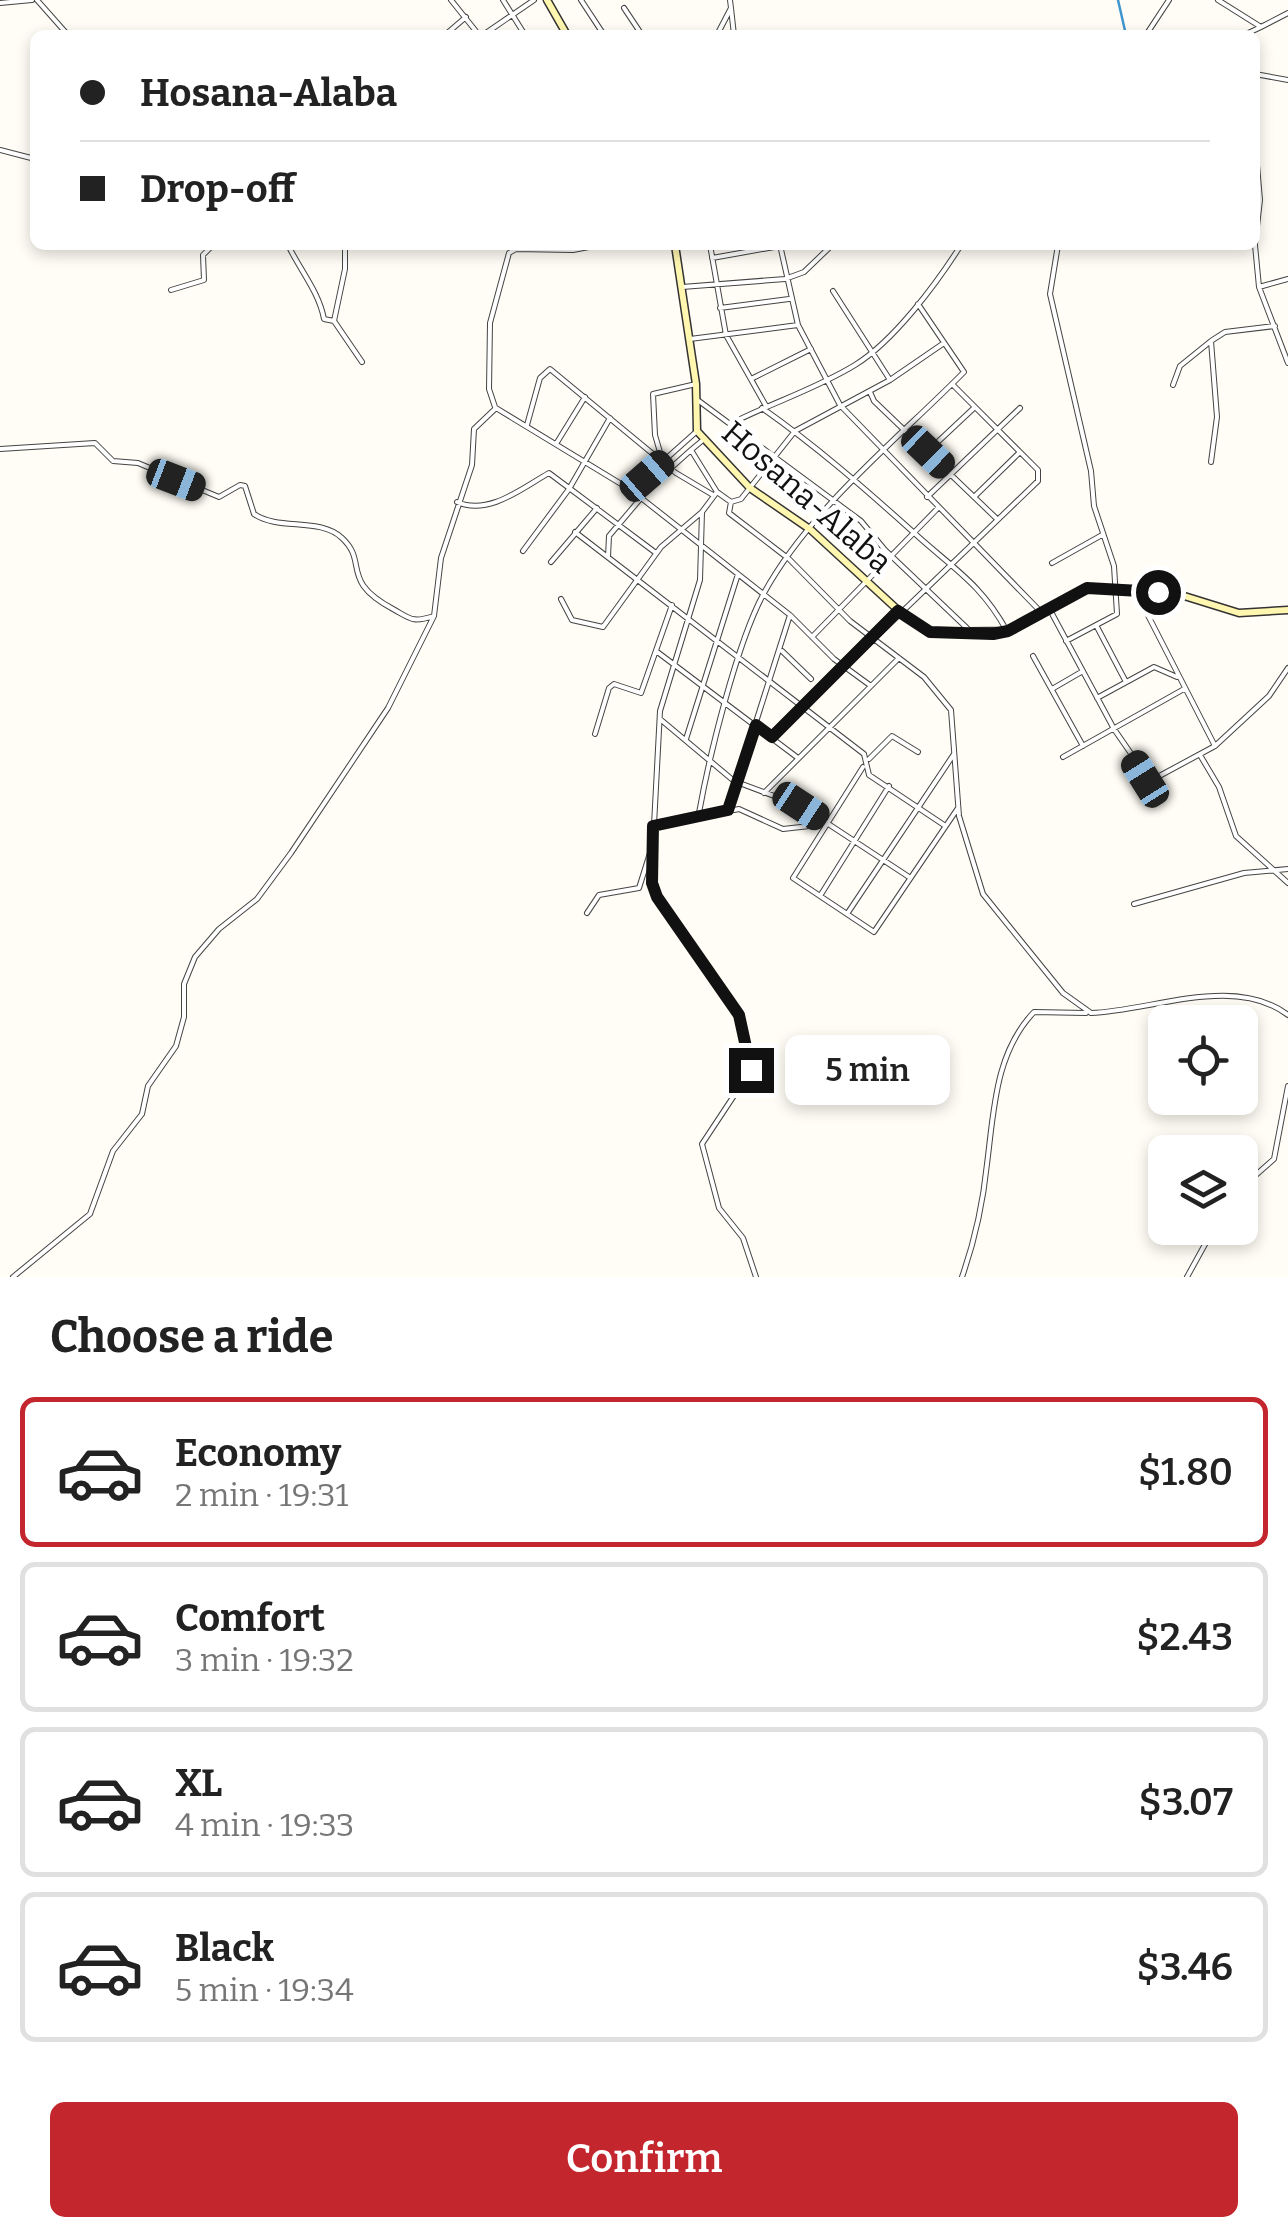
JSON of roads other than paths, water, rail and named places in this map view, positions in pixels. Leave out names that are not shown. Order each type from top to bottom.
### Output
[{"type":"main road","points":[[547,0],[564,30]]},
{"type":"main road","name":"Hosana-Alaba","points":[[677,250],[696,384],[696,432],[750,488],[811,530],[898,611],[930,632],[1008,631],[1043,608],[1087,588],[1116,587],[1182,595],[1239,613],[1288,610]]},
{"type":"street","points":[[0,4],[34,0],[63,30]]},
{"type":"street","points":[[452,0],[477,30]]},
{"type":"street","points":[[503,0],[522,30]]},
{"type":"street","points":[[488,30],[534,0]]},
{"type":"street","points":[[581,0],[601,30]]},
{"type":"street","points":[[730,0],[733,30]]},
{"type":"street","points":[[1149,30],[1169,0]]},
{"type":"street","points":[[1218,0],[1260,27]]},
{"type":"street","points":[[624,8],[639,30]]},
{"type":"street","points":[[720,30],[731,8]]},
{"type":"street","points":[[1254,30],[1288,13]]},
{"type":"street","points":[[451,30],[466,18]]},
{"type":"street","points":[[1260,75],[1288,80]]},
{"type":"street","points":[[0,150],[30,158]]},
{"type":"street","points":[[171,290],[204,280],[203,255],[210,250]]},
{"type":"street","points":[[290,250],[296,268],[320,300],[324,320],[334,321]]},
{"type":"street","points":[[344,250],[346,269],[334,321],[362,362]]},
{"type":"street","points":[[514,250],[508,253],[508,268],[491,314],[489,389],[496,408],[631,490],[790,616],[870,686]]},
{"type":"street","points":[[711,250],[726,335],[764,407],[856,478],[995,604],[1008,631]]},
{"type":"street","points":[[712,258],[754,250]]},
{"type":"street","points":[[781,250],[789,300],[798,324],[840,405],[927,497],[1043,608],[1150,781],[1216,746],[1268,696],[1288,668]]},
{"type":"street","points":[[682,288],[786,279],[804,272],[827,250]]},
{"type":"street","points":[[729,424],[828,380],[874,352],[925,300],[958,250]]},
{"type":"street","points":[[1057,250],[1050,294],[1102,535],[1114,566],[1117,614],[1066,640]]},
{"type":"street","points":[[1255,250],[1258,287],[1288,363]]},
{"type":"street","points":[[1258,287],[1288,279]]},
{"type":"street","points":[[833,291],[890,380]]},
{"type":"street","points":[[720,308],[789,300]]},
{"type":"street","points":[[700,814],[710,759],[763,594],[811,530],[882,449],[964,372],[918,304]]},
{"type":"street","points":[[690,339],[798,324]]},
{"type":"street","points":[[1173,385],[1180,366],[1226,332],[1275,326]]},
{"type":"street","points":[[1211,341],[1217,406],[1211,462]]},
{"type":"street","points":[[527,425],[544,370],[550,369],[670,468],[731,502],[741,499],[794,431],[870,392],[944,343]]},
{"type":"street","points":[[751,379],[811,349]]},
{"type":"street","points":[[663,462],[655,434],[654,394],[696,384]]},
{"type":"street","points":[[772,737],[898,611],[1038,481],[1038,470],[952,384]]},
{"type":"street","points":[[870,392],[874,401],[997,519]]},
{"type":"street","points":[[556,444],[585,397]]},
{"type":"street","points":[[695,398],[861,521],[974,634]]},
{"type":"street","points":[[928,452],[975,407]]},
{"type":"street","points":[[14,1277],[90,1214],[113,1151],[142,1114],[148,1086],[176,1046],[184,1017],[184,984],[195,957],[236,913],[257,899],[388,708],[434,616],[441,558],[472,466],[474,430],[496,408]]},
{"type":"street","points":[[927,497],[1020,408]]},
{"type":"street","points":[[523,550],[570,488],[610,418]]},
{"type":"street","points":[[631,490],[696,432]]},
{"type":"street","points":[[670,468],[703,440]]},
{"type":"street","points":[[0,449],[95,443],[113,461],[138,464],[219,496],[240,484],[246,486],[254,514],[265,522],[339,534],[348,545],[359,586],[381,605],[406,621],[434,616]]},
{"type":"street","points":[[691,450],[715,494]]},
{"type":"street","points":[[974,497],[1020,452]]},
{"type":"street","points":[[457,502],[474,508],[492,504],[550,473],[656,554]]},
{"type":"street","points":[[561,599],[572,620],[602,627],[656,554],[702,512],[715,494]]},
{"type":"street","points":[[608,557],[609,536],[641,498]]},
{"type":"street","points":[[731,502],[729,513],[789,559],[839,609],[924,678],[951,710],[958,808],[983,894],[1063,993],[1091,1013]]},
{"type":"street","points":[[551,562],[597,508]]},
{"type":"street","points":[[812,637],[938,508]]},
{"type":"street","points":[[702,512],[700,580],[660,720],[652,883],[657,897],[739,1015],[750,1052],[750,1073],[702,1144],[719,1208],[744,1238],[756,1277]]},
{"type":"street","points":[[575,532],[868,759]]},
{"type":"street","points":[[1052,562],[1102,535]]},
{"type":"street","points":[[686,739],[738,574]]},
{"type":"street","points":[[1134,589],[1216,746]]},
{"type":"street","points":[[595,734],[609,688],[614,684],[641,693],[672,605]]},
{"type":"street","points":[[728,810],[790,616]]},
{"type":"street","points":[[1096,625],[1126,682]]},
{"type":"street","points":[[780,650],[811,679]]},
{"type":"street","points":[[656,651],[676,662],[798,758]]},
{"type":"street","points":[[1033,656],[1083,746]]},
{"type":"street","points":[[764,792],[899,658]]},
{"type":"street","points":[[1097,698],[1154,667],[1177,677]]},
{"type":"street","points":[[1050,690],[1082,671]]},
{"type":"street","points":[[1063,758],[1184,689]]},
{"type":"street","points":[[660,720],[734,782],[801,806],[910,877]]},
{"type":"street","points":[[918,752],[892,736],[868,759],[792,878],[874,932],[958,808]]},
{"type":"street","points":[[847,914],[916,804],[954,754]]},
{"type":"street","points":[[1200,756],[1219,786],[1236,836],[1288,883]]},
{"type":"street","points":[[864,766],[869,774],[944,826]]},
{"type":"street","points":[[820,896],[890,786]]},
{"type":"street","points":[[653,826],[738,809],[782,828],[827,824]]},
{"type":"street","points":[[587,913],[599,895],[638,888],[652,848]]},
{"type":"street","points":[[1134,904],[1244,873],[1288,869]]},
{"type":"street","points":[[962,1277],[981,1206],[992,1096],[1017,1030],[1034,1012],[1091,1013],[1223,998],[1260,1000],[1288,1015]]},
{"type":"street","points":[[1274,1006],[1288,1005]]},
{"type":"street","points":[[1258,1173],[1274,1159],[1288,1086]]},
{"type":"street","points":[[1187,1277],[1205,1245]]},
{"type":"waterway","points":[[1118,0],[1125,30]]}]
